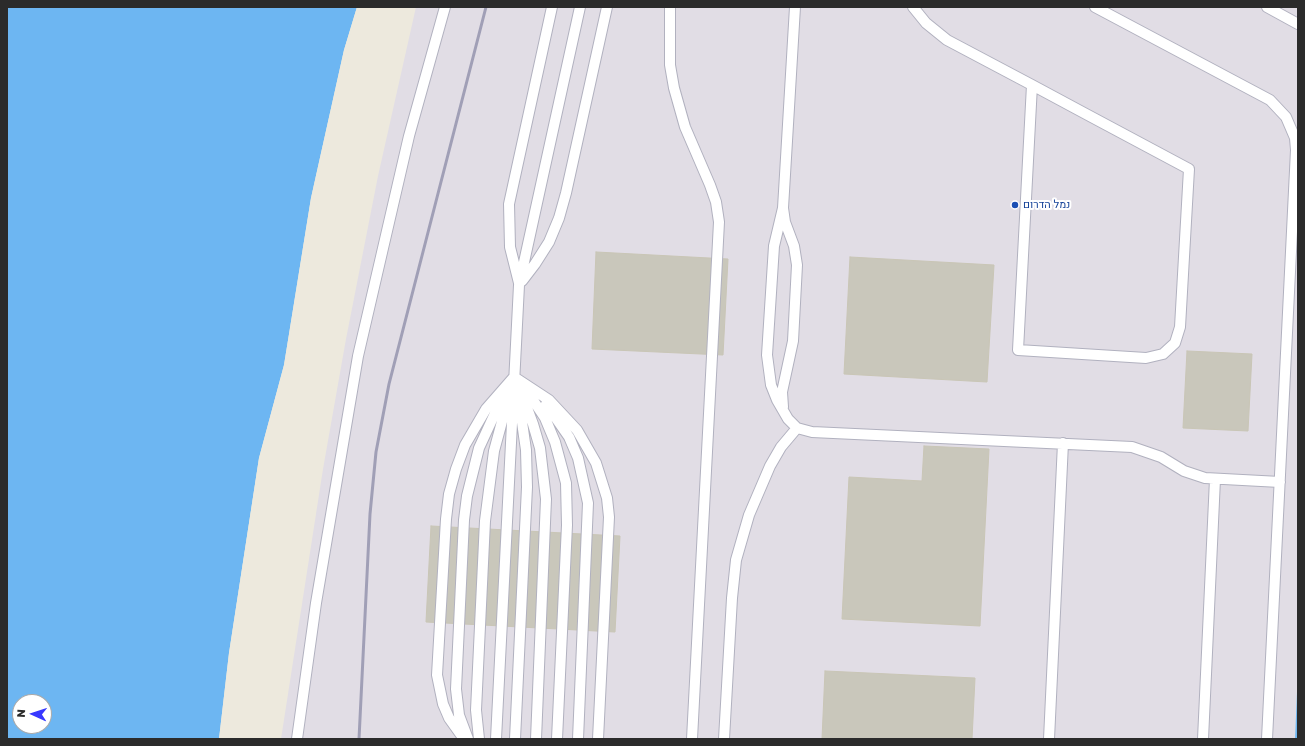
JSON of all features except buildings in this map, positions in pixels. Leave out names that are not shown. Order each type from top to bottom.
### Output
[{"type":"lane","points":[[298,739],[317,596],[358,356],[409,136],[445,7]]},
{"type":"lane","points":[[519,285],[510,247],[509,204],[552,7]]},
{"type":"lane","points":[[496,739],[519,285],[580,7]]},
{"type":"lane","points":[[519,285],[549,242],[559,218],[608,7]]},
{"type":"lane","points":[[670,7],[670,65],[674,88],[685,127],[716,202],[719,222],[692,739]]},
{"type":"lane","points":[[795,7],[783,208],[774,246],[767,355],[771,385],[785,414],[797,428],[812,432],[1132,447],[1161,457],[1195,475],[1215,479],[1280,482]]},
{"type":"lane","points":[[913,7],[926,23],[947,40],[1032,85],[1189,170],[1180,327],[1175,343],[1163,354],[1146,358],[1018,350],[1032,85]]},
{"type":"lane","points":[[1095,7],[1266,97],[1279,108],[1291,127],[1296,150],[1267,739]]},
{"type":"lane","points":[[1267,7],[1298,24]]},
{"type":"lane","points":[[783,208],[785,222],[796,256],[797,265],[793,341],[782,392],[785,414]]},
{"type":"lane","points":[[464,739],[449,718],[443,704],[437,675],[446,519],[449,494],[465,445],[486,408],[514,377]]},
{"type":"lane","points":[[468,739],[459,715],[456,689],[467,496],[477,454],[486,429],[500,399],[514,377]]},
{"type":"lane","points":[[479,739],[476,710],[487,500],[494,451],[514,377]]},
{"type":"lane","points":[[514,377],[526,450],[527,486],[515,739]]},
{"type":"lane","points":[[514,377],[534,424],[544,473],[546,499],[536,739]]},
{"type":"lane","points":[[514,377],[531,396],[545,418],[555,442],[566,483],[567,525],[557,739]]},
{"type":"lane","points":[[514,377],[531,389],[558,420],[569,437],[578,458],[585,481],[589,526],[578,739]]},
{"type":"lane","points":[[514,377],[549,400],[576,430],[596,463],[607,498],[609,517],[598,739]]},
{"type":"lane","points":[[724,739],[732,598],[736,560],[749,515],[770,466],[781,447],[797,428]]},
{"type":"lane","points":[[1050,739],[1063,443]]},
{"type":"lane","points":[[1203,739],[1215,479]]},
{"type":"shaded area","name":"נמל הדרום","points":[[416,7],[1298,7],[1298,668],[1295,739],[281,739],[323,469],[346,339],[378,176]]},
{"type":"water","points":[[7,7],[357,7],[344,50],[311,198],[284,365],[259,458],[229,653],[219,739],[7,739]]},
{"type":"water","points":[[1298,668],[1298,739],[1295,739]]},
{"type":"pier","points":[[357,7],[359,7],[346,50],[313,198],[286,365],[261,459],[231,653],[221,739],[219,739],[229,653],[259,458],[284,365],[311,198],[344,50]]},
{"type":"railway","points":[[359,739],[370,514],[376,452],[389,384],[486,7]]},
{"type":"place","name":"נמל הדרום","points":[[1015,205]]}]
